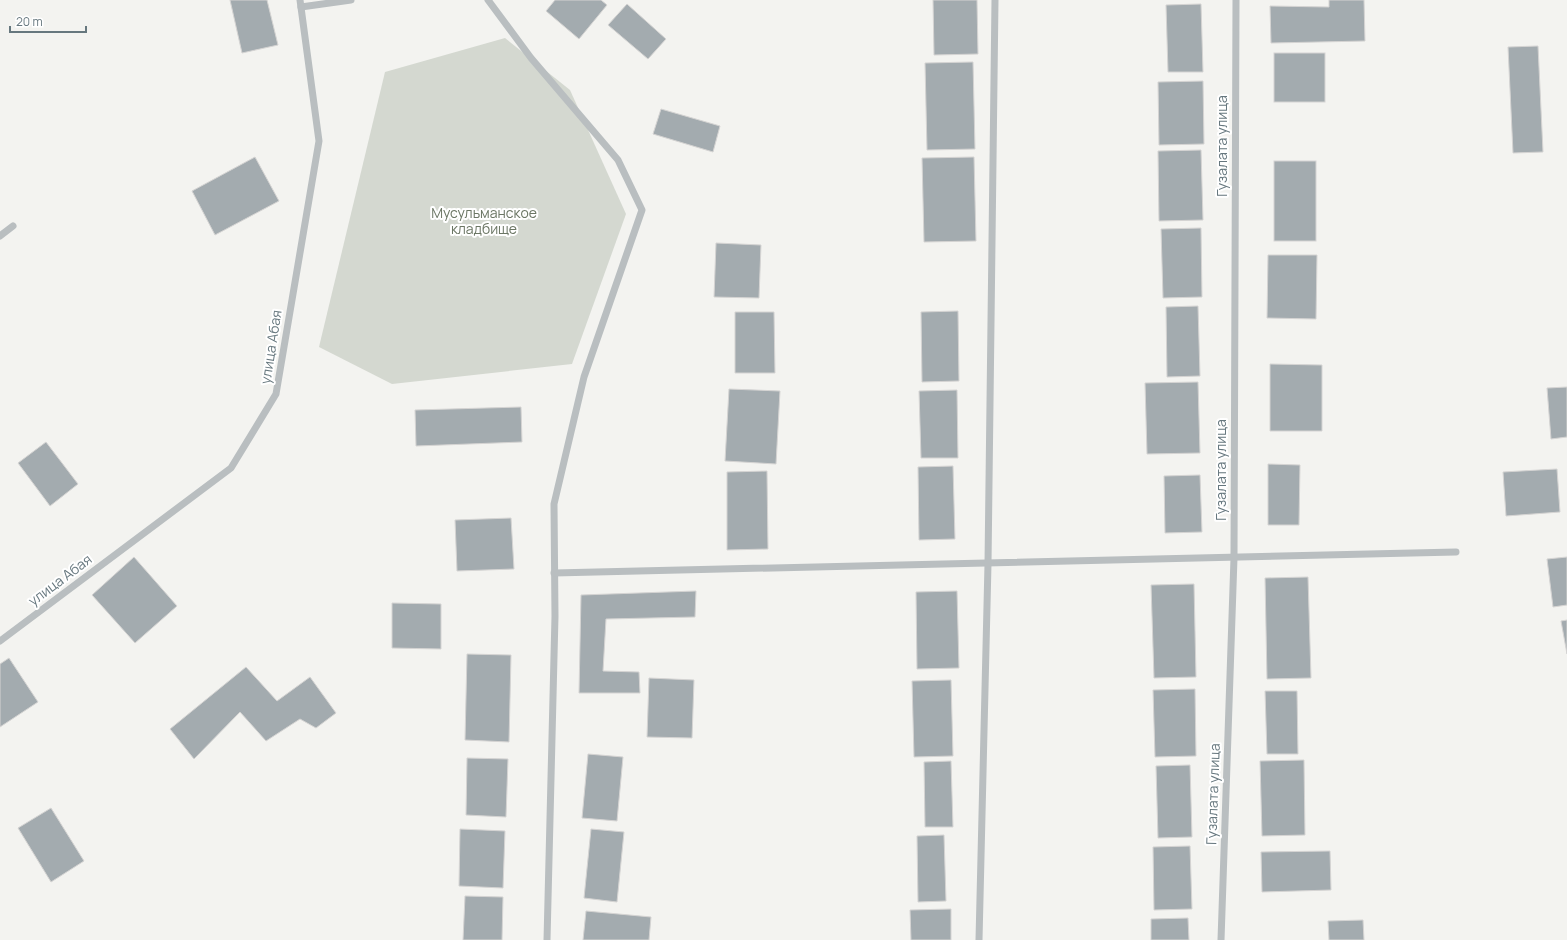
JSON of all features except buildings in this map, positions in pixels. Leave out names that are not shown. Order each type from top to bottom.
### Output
[{"type":"street","name":"улица Абая","points":[[0,641],[231,468],[276,394],[318,141],[301,3],[351,0]]},
{"type":"street","points":[[488,0],[531,58],[618,160],[642,210],[584,376],[554,504],[547,940]]},
{"type":"street","points":[[979,940],[988,564],[995,0]]},
{"type":"street","name":"Гузалата улица","points":[[1221,940],[1234,558],[1236,0]]},
{"type":"street","points":[[0,236],[14,226]]},
{"type":"street","points":[[554,574],[1456,552]]},
{"type":"green space","name":"Мусульманское кладбище","points":[[505,38],[570,90],[626,214],[572,364],[392,384],[319,347],[385,72]]}]
